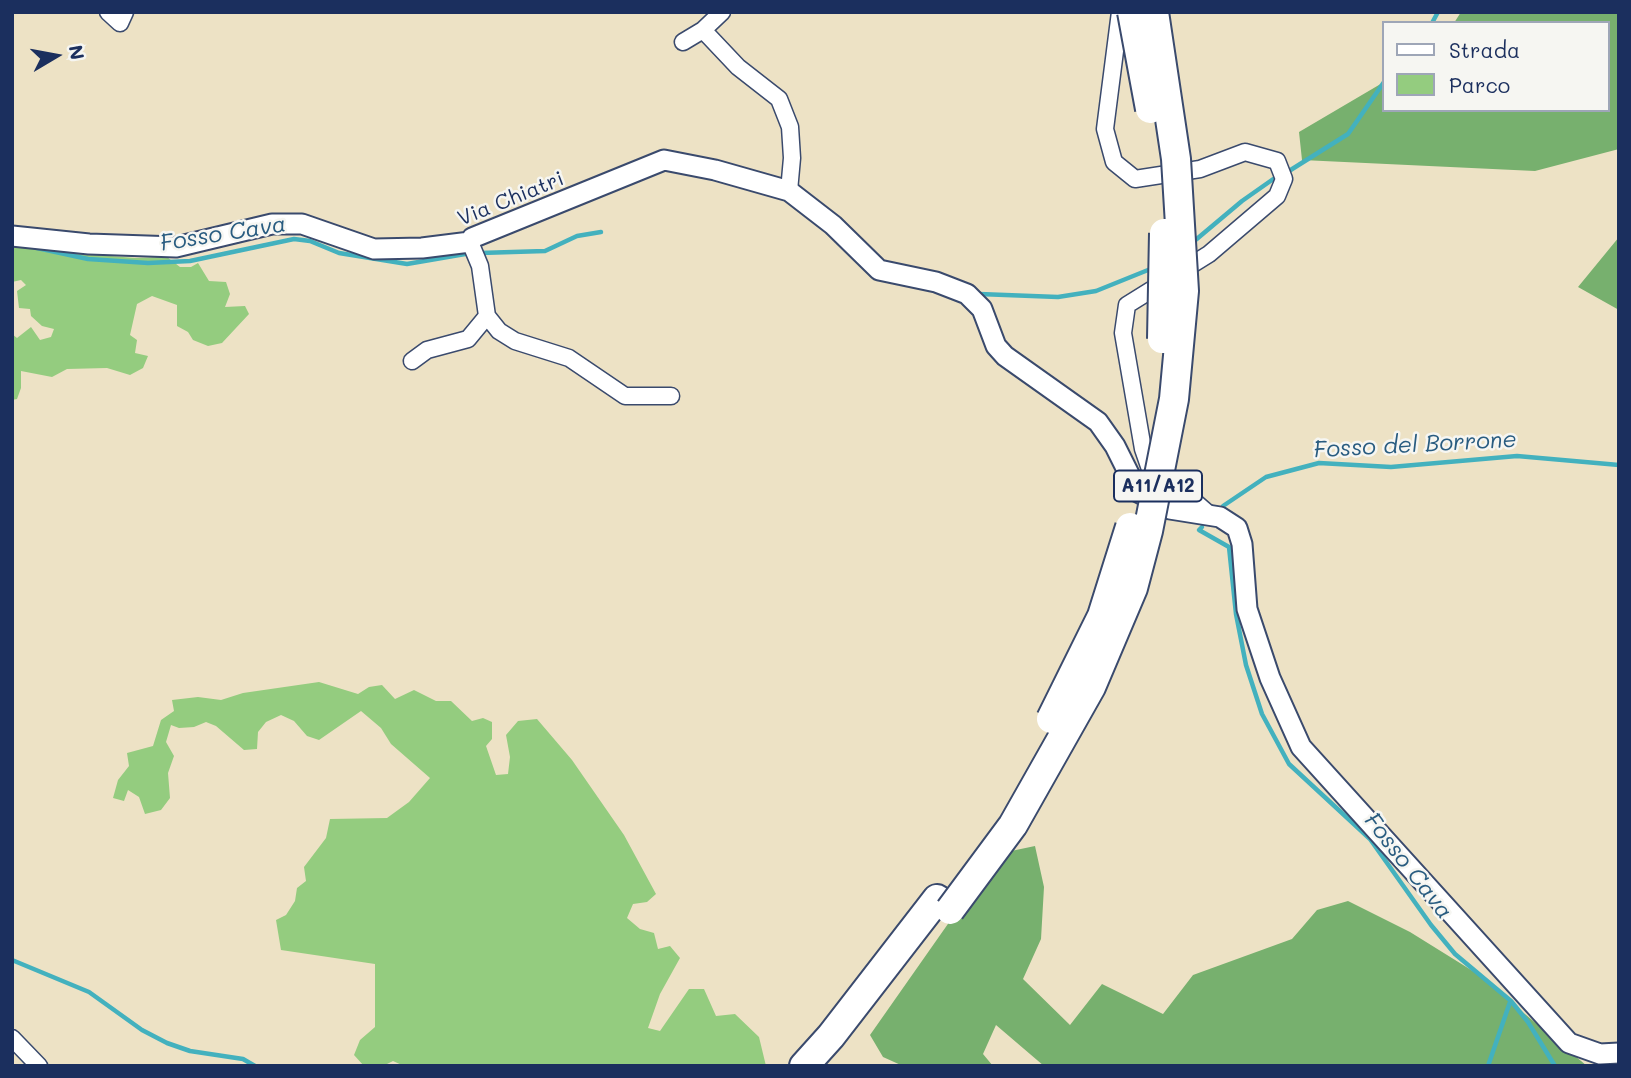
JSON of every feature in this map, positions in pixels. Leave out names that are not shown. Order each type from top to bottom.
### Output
[{"type":"highway","name":"A11/A12","points":[[944,905],[1083,658],[1117,571],[1142,479],[1160,366],[1165,249],[1157,155],[1132,12]]},
{"type":"highway","name":"A11/A12","points":[[804,1066],[833,1049],[944,905],[1013,825],[1091,687],[1133,588],[1148,531],[1174,399],[1185,291],[1176,159],[1154,12]]},
{"type":"street","points":[[108,12],[120,23],[125,12]]},
{"type":"street","points":[[682,42],[703,30],[722,12]]},
{"type":"street","points":[[1120,12],[1105,129],[1114,162],[1135,179],[1200,169],[1245,152],[1277,161],[1284,179],[1276,196],[1209,254],[1127,305],[1123,333],[1143,449],[1152,475],[1172,491],[1195,502],[1211,516],[1220,517],[1237,528],[1242,544],[1247,609],[1270,678],[1301,747],[1569,1043],[1600,1054],[1619,1053]]},
{"type":"street","points":[[703,30],[738,67],[779,99],[790,127],[792,158],[789,191]]},
{"type":"street","name":"Via Chiatri","points":[[12,236],[89,244],[176,247],[272,224],[302,224],[374,249],[471,245],[472,239],[664,160],[715,170],[789,191],[833,225],[878,271],[951,287],[967,295],[982,309],[996,346],[1005,356],[1098,422],[1115,446],[1138,492],[1170,509],[1211,516]]},
{"type":"street","points":[[471,245],[481,266],[486,316],[499,331],[515,341],[569,358],[625,396],[671,396]]},
{"type":"street","points":[[412,361],[427,351],[468,339],[486,316]]},
{"type":"street","points":[[12,1038],[39,1066]]},
{"type":"green space","points":[[1461,12],[1619,12],[1619,149],[1535,171],[1302,160],[1299,132],[1382,83],[1382,112],[1610,112],[1610,21],[1455,21]]},
{"type":"green space","points":[[1619,237],[1619,310],[1578,287]]},
{"type":"green space","points":[[12,242],[62,252],[135,258],[167,257],[180,267],[191,267],[198,263],[209,281],[226,282],[230,294],[225,307],[245,306],[249,314],[222,343],[208,346],[193,340],[188,332],[177,326],[177,305],[152,296],[137,304],[130,335],[137,340],[135,353],[148,356],[143,368],[130,375],[107,368],[67,369],[52,377],[21,371],[21,388],[17,399],[12,400],[12,334],[17,338],[31,327],[40,340],[51,337],[54,329],[42,326],[31,316],[30,309],[19,308],[17,291],[26,285],[21,280],[12,282]]},
{"type":"green space","points":[[319,682],[358,694],[369,687],[382,685],[395,699],[414,690],[436,701],[451,701],[472,721],[483,718],[492,722],[492,739],[486,746],[496,775],[508,774],[510,757],[506,735],[518,721],[537,719],[572,760],[624,835],[656,894],[647,902],[633,904],[627,918],[640,929],[654,933],[658,949],[670,946],[680,958],[660,994],[648,1028],[660,1031],[689,989],[704,989],[716,1016],[735,1014],[759,1037],[766,1066],[404,1066],[393,1061],[383,1066],[364,1066],[354,1055],[360,1040],[375,1027],[375,964],[281,950],[276,920],[286,915],[295,901],[297,888],[306,881],[304,867],[326,838],[330,819],[387,818],[409,802],[430,778],[391,744],[381,728],[361,711],[319,740],[307,736],[294,721],[281,715],[266,722],[258,732],[257,749],[244,750],[216,726],[206,722],[194,727],[179,728],[171,725],[166,742],[174,756],[168,773],[170,798],[161,810],[145,814],[139,797],[128,790],[124,801],[113,798],[118,780],[129,766],[127,753],[153,746],[161,720],[174,711],[172,700],[198,697],[221,700],[243,693]]},
{"type":"green space","points":[[1035,846],[1044,887],[1041,939],[1023,979],[1070,1025],[1102,984],[1163,1014],[1193,975],[1292,939],[1317,910],[1348,901],[1410,932],[1476,973],[1587,1066],[1044,1066],[996,1025],[983,1054],[993,1066],[903,1066],[883,1057],[870,1035],[997,854]]},
{"type":"waterway","points":[[1433,21],[1438,12]]},
{"type":"waterway","points":[[1289,171],[1348,134],[1382,85]]},
{"type":"waterway","points":[[1192,243],[1242,201],[1279,175]]},
{"type":"waterway","name":"Fosso Cava","points":[[480,253],[545,251],[577,236],[601,232]]},
{"type":"waterway","name":"Fosso Cava","points":[[37,248],[88,259],[148,263],[190,261],[294,239],[310,241],[339,253],[407,264],[471,253]]},
{"type":"waterway","points":[[979,294],[1058,297],[1096,291],[1153,268]]},
{"type":"waterway","name":"Fosso del Borrone","points":[[1223,506],[1266,477],[1319,463],[1391,467],[1517,456],[1619,465]]},
{"type":"waterway","name":"Fosso Cava","points":[[1202,527],[1199,530],[1229,547],[1236,614],[1246,665],[1262,714],[1289,764],[1370,839],[1431,925],[1455,954],[1511,1001],[1528,1022],[1555,1066]]},
{"type":"waterway","points":[[12,960],[89,992],[142,1030],[167,1043],[190,1051],[243,1059],[255,1066]]},
{"type":"waterway","points":[[1488,1066],[1510,1002]]}]
